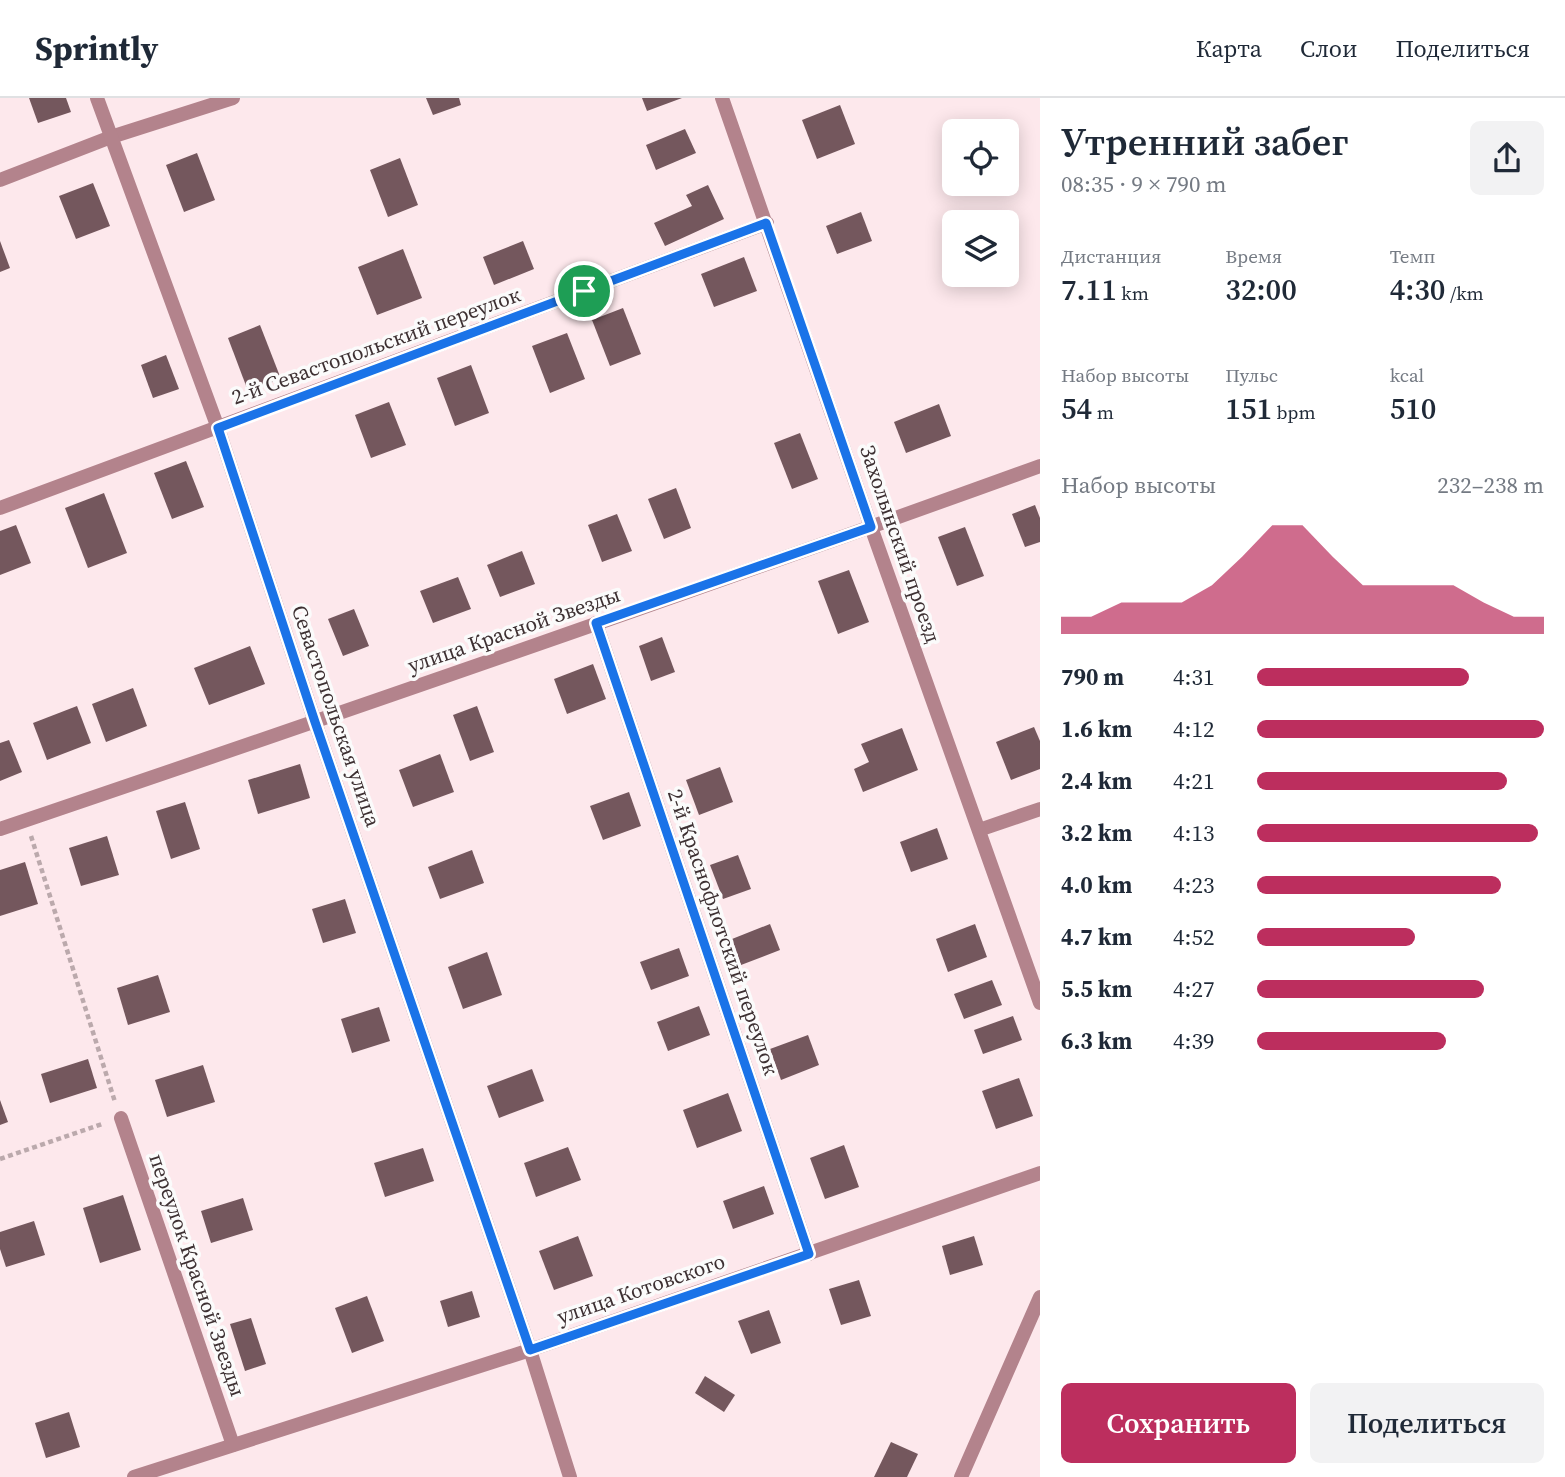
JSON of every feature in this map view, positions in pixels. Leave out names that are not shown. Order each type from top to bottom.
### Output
[{"type":"street","name":"Севастопольская улица","points":[[97,98],[218,428],[315,722],[530,1350],[570,1477]]},
{"type":"street","points":[[0,180],[111,137],[233,98]]},
{"type":"street","name":"Захолынский проезд","points":[[722,98],[1040,1003]]},
{"type":"street","name":"2-й Севастопольский переулок","points":[[0,508],[766,223]]},
{"type":"street","name":"улица Красной Звезды","points":[[0,829],[315,722],[1040,466]]},
{"type":"street","name":"2-й Краснофлотский переулок","points":[[596,623],[809,1254]]},
{"type":"street","points":[[979,830],[1040,809]]},
{"type":"street","name":"переулок Красной Звезды","points":[[121,1118],[233,1445]]},
{"type":"street","name":"улица Котовского","points":[[134,1477],[530,1350],[1040,1173]]},
{"type":"street","points":[[961,1477],[1040,1297]]},
{"type":"path","points":[[0,1159],[121,1118],[26,820]]},
{"type":"building","points":[[29,98],[66,98],[71,112],[38,123]]},
{"type":"building","points":[[426,98],[459,98],[461,105],[433,115]]},
{"type":"building","points":[[642,98],[682,98],[647,111]]},
{"type":"building","points":[[840,105],[855,144],[817,159],[802,120]]},
{"type":"building","points":[[685,129],[696,153],[656,170],[646,145]]},
{"type":"building","points":[[197,153],[215,200],[184,212],[166,165]]},
{"type":"building","points":[[400,158],[418,205],[388,217],[370,170]]},
{"type":"building","points":[[93,183],[110,226],[76,239],[59,196]]},
{"type":"building","points":[[708,185],[724,219],[665,246],[654,223],[692,206],[686,195]]},
{"type":"building","points":[[861,212],[872,241],[837,254],[826,226]]},
{"type":"building","points":[[0,241],[10,268],[0,272]]},
{"type":"building","points":[[523,241],[534,269],[494,285],[483,257]]},
{"type":"building","points":[[403,249],[422,298],[377,315],[358,267]]},
{"type":"building","points":[[744,257],[757,291],[714,307],[701,274]]},
{"type":"building","points":[[623,308],[641,354],[610,366],[592,320]]},
{"type":"building","points":[[260,325],[281,379],[248,391],[228,338]]},
{"type":"building","points":[[567,333],[585,379],[550,393],[532,346]]},
{"type":"building","points":[[166,355],[179,389],[153,398],[141,365]]},
{"type":"building","points":[[471,365],[489,413],[455,426],[437,378]]},
{"type":"building","points":[[389,402],[406,445],[371,458],[355,415]]},
{"type":"building","points":[[939,404],[951,436],[906,453],[894,422]]},
{"type":"building","points":[[800,433],[818,479],[792,489],[774,443]]},
{"type":"building","points":[[186,461],[204,507],[172,519],[154,473]]},
{"type":"building","points":[[676,488],[691,528],[664,539],[648,499]]},
{"type":"building","points":[[104,493],[127,553],[88,568],[65,508]]},
{"type":"building","points":[[1035,505],[1040,518],[1040,542],[1025,547],[1012,514]]},
{"type":"building","points":[[617,514],[632,551],[602,562],[588,525]]},
{"type":"building","points":[[16,525],[31,563],[0,575],[0,531]]},
{"type":"building","points":[[965,527],[984,576],[957,586],[938,537]]},
{"type":"building","points":[[522,551],[535,584],[500,597],[487,565]]},
{"type":"building","points":[[849,570],[869,622],[838,634],[818,581]]},
{"type":"building","points":[[458,577],[471,609],[433,623],[420,591]]},
{"type":"building","points":[[354,609],[369,646],[343,656],[328,619]]},
{"type":"building","points":[[662,637],[675,672],[651,681],[639,646]]},
{"type":"building","points":[[250,646],[265,684],[209,705],[194,668]]},
{"type":"building","points":[[593,664],[606,699],[567,714],[554,679]]},
{"type":"building","points":[[133,688],[147,726],[106,742],[92,704]]},
{"type":"building","points":[[77,706],[91,743],[47,760],[33,723]]},
{"type":"building","points":[[477,706],[494,752],[470,761],[453,715]]},
{"type":"building","points":[[1034,727],[1040,741],[1040,769],[1011,780],[996,742]]},
{"type":"building","points":[[902,728],[918,770],[863,792],[854,769],[869,762],[861,744]]},
{"type":"building","points":[[9,740],[22,772],[0,781],[0,743]]},
{"type":"building","points":[[440,754],[454,792],[413,807],[399,770]]},
{"type":"building","points":[[300,764],[310,798],[258,814],[248,780]]},
{"type":"building","points":[[720,767],[733,802],[699,815],[686,780]]},
{"type":"building","points":[[629,792],[641,826],[603,840],[590,806]]},
{"type":"building","points":[[185,802],[200,849],[171,859],[156,811]]},
{"type":"building","points":[[937,828],[948,859],[911,872],[900,842]]},
{"type":"building","points":[[107,836],[119,875],[81,886],[69,848]]},
{"type":"building","points":[[472,850],[484,883],[440,899],[428,867]]},
{"type":"building","points":[[738,855],[751,889],[723,899],[710,865]]},
{"type":"building","points":[[25,862],[38,904],[0,916],[0,870]]},
{"type":"building","points":[[345,899],[356,933],[323,943],[312,909]]},
{"type":"building","points":[[770,924],[780,950],[741,965],[732,939]]},
{"type":"building","points":[[975,924],[987,957],[948,972],[936,939]]},
{"type":"building","points":[[679,948],[689,976],[651,990],[640,962]]},
{"type":"building","points":[[487,952],[502,995],[463,1009],[448,967]]},
{"type":"building","points":[[158,975],[170,1012],[128,1025],[117,988]]},
{"type":"building","points":[[992,980],[1002,1005],[964,1019],[954,994]]},
{"type":"building","points":[[699,1006],[710,1035],[668,1051],[657,1022]]},
{"type":"building","points":[[379,1007],[390,1041],[352,1053],[341,1019]]},
{"type":"building","points":[[1013,1016],[1022,1040],[983,1054],[974,1030]]},
{"type":"building","points":[[808,1035],[819,1065],[781,1080],[770,1049]]},
{"type":"building","points":[[88,1059],[97,1088],[50,1103],[41,1074]]},
{"type":"building","points":[[203,1065],[215,1102],[167,1117],[155,1080]]},
{"type":"building","points":[[532,1069],[544,1101],[499,1118],[487,1086]]},
{"type":"building","points":[[1019,1078],[1033,1116],[996,1129],[982,1091]]},
{"type":"building","points":[[728,1093],[742,1131],[697,1148],[683,1110]]},
{"type":"building","points":[[0,1100],[8,1122],[0,1125]]},
{"type":"building","points":[[844,1145],[859,1187],[825,1199],[810,1158]]},
{"type":"building","points":[[568,1147],[581,1180],[536,1197],[524,1163]]},
{"type":"building","points":[[423,1148],[434,1181],[385,1197],[374,1163]]},
{"type":"building","points":[[764,1186],[774,1214],[733,1229],[723,1201]]},
{"type":"building","points":[[123,1195],[141,1250],[100,1263],[83,1208]]},
{"type":"building","points":[[243,1198],[253,1230],[211,1243],[201,1211]]},
{"type":"building","points":[[34,1221],[45,1255],[6,1267],[0,1249],[0,1232]]},
{"type":"building","points":[[578,1236],[593,1276],[554,1290],[539,1251]]},
{"type":"building","points":[[974,1236],[983,1265],[950,1275],[942,1246]]},
{"type":"building","points":[[859,1280],[871,1316],[841,1325],[829,1289]]},
{"type":"building","points":[[472,1291],[480,1317],[448,1327],[440,1301]]},
{"type":"building","points":[[367,1296],[384,1341],[352,1353],[335,1308]]},
{"type":"building","points":[[769,1310],[781,1343],[751,1354],[738,1321]]},
{"type":"building","points":[[251,1318],[266,1364],[245,1371],[230,1324]]},
{"type":"building","points":[[705,1376],[735,1395],[724,1412],[695,1393]]},
{"type":"building","points":[[69,1412],[80,1447],[46,1458],[35,1423]]},
{"type":"building","points":[[891,1442],[918,1454],[907,1477],[874,1477]]},
{"type":"route","points":[[766,223],[871,527],[596,623],[809,1254],[530,1350],[315,722],[218,428],[584,291],[766,223]]}]
